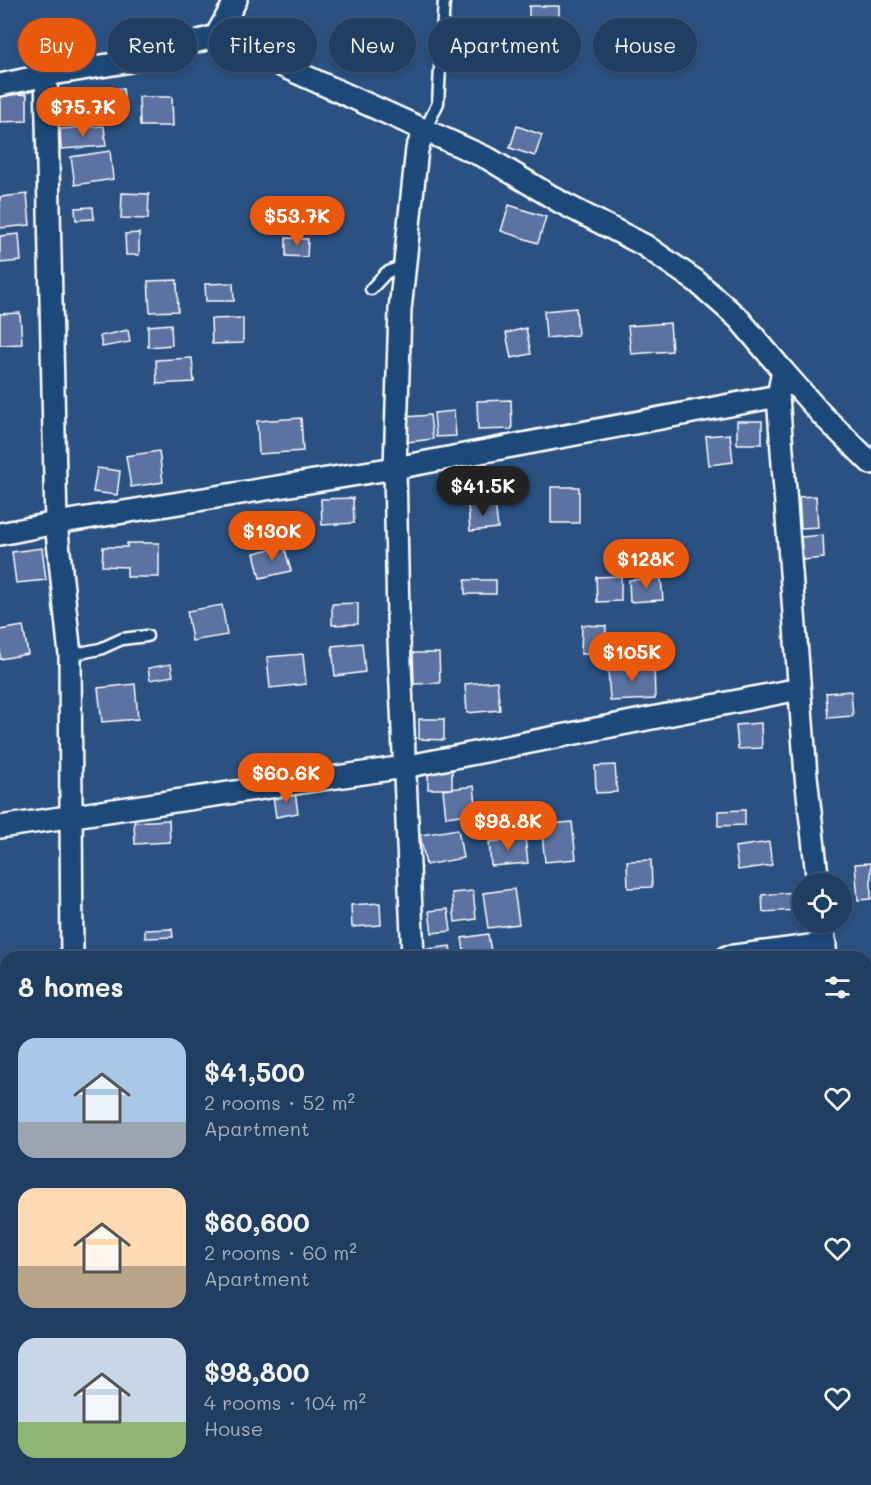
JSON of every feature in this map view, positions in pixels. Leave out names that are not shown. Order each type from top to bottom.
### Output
[{"type":"street","points":[[226,18],[236,0]]},
{"type":"street","points":[[0,85],[126,62],[209,38]]},
{"type":"street","points":[[296,72],[489,159],[562,203],[644,245],[696,281],[738,319],[822,415],[871,463]]},
{"type":"street","points":[[46,75],[56,523],[70,655],[72,951]]},
{"type":"street","points":[[413,951],[394,468],[400,310],[417,149],[425,130]]},
{"type":"street","points":[[783,371],[778,396],[799,689],[817,873]]},
{"type":"street","points":[[0,534],[394,468],[778,396]]},
{"type":"street","points":[[0,827],[404,767],[799,689]]},
{"type":"street","points":[[823,933],[825,951]]},
{"type":"lane","points":[[425,130],[438,103],[444,0]]},
{"type":"lane","points":[[370,289],[386,273],[405,265]]},
{"type":"lane","points":[[70,655],[100,649],[122,639],[147,636]]},
{"type":"building","points":[[529,6],[559,6],[559,18],[529,18]]},
{"type":"building","points":[[123,88],[126,116],[91,120],[88,91]]},
{"type":"building","points":[[84,91],[88,115],[65,118],[61,95]]},
{"type":"building","points":[[27,94],[27,121],[0,122],[0,95]]},
{"type":"building","points":[[139,97],[172,97],[173,126],[140,126]]},
{"type":"building","points":[[104,126],[106,146],[61,149],[60,129]]},
{"type":"building","points":[[517,126],[542,135],[535,156],[510,148]]},
{"type":"building","points":[[110,151],[113,179],[75,185],[71,157]]},
{"type":"building","points":[[122,193],[149,194],[148,219],[121,218]]},
{"type":"building","points":[[27,194],[30,225],[0,228],[0,197]]},
{"type":"building","points":[[509,205],[546,217],[538,243],[501,231]]},
{"type":"building","points":[[93,207],[94,219],[76,220],[75,208]]},
{"type":"building","points":[[139,233],[139,255],[126,255],[125,234]]},
{"type":"building","points":[[19,234],[21,261],[0,263],[0,236]]},
{"type":"building","points":[[286,238],[308,239],[307,257],[286,256]]},
{"type":"building","points":[[177,280],[178,311],[150,312],[148,281]]},
{"type":"building","points":[[233,283],[234,301],[206,301],[205,284]]},
{"type":"building","points":[[576,308],[578,335],[546,338],[544,311]]},
{"type":"building","points":[[20,313],[22,344],[0,345],[0,314]]},
{"type":"building","points":[[243,318],[243,343],[212,344],[211,319]]},
{"type":"building","points":[[670,323],[672,351],[631,354],[628,326]]},
{"type":"building","points":[[171,324],[172,345],[148,347],[148,326]]},
{"type":"building","points":[[526,328],[531,354],[511,358],[506,333]]},
{"type":"building","points":[[128,330],[130,342],[102,347],[100,336]]},
{"type":"building","points":[[192,358],[194,382],[157,384],[156,360]]},
{"type":"building","points":[[511,400],[512,429],[478,430],[477,401]]},
{"type":"building","points":[[454,411],[456,436],[436,437],[434,413]]},
{"type":"building","points":[[430,415],[433,439],[408,442],[405,417]]},
{"type":"building","points":[[301,418],[303,451],[259,454],[257,421]]},
{"type":"building","points":[[737,421],[762,421],[762,444],[737,444]]},
{"type":"building","points":[[730,434],[733,462],[709,465],[706,436]]},
{"type":"building","points":[[159,451],[163,482],[131,487],[126,456]]},
{"type":"building","points":[[97,468],[120,471],[117,495],[93,492]]},
{"type":"building","points":[[551,487],[579,487],[579,523],[551,523]]},
{"type":"building","points":[[816,496],[818,527],[801,528],[799,497]]},
{"type":"building","points":[[353,498],[354,523],[322,525],[321,499]]},
{"type":"building","points":[[495,502],[498,528],[470,531],[468,505]]},
{"type":"building","points":[[823,535],[824,558],[803,560],[801,537]]},
{"type":"building","points":[[127,543],[159,543],[159,577],[127,577],[127,567],[102,566],[103,547],[127,547]]},
{"type":"building","points":[[284,546],[291,571],[260,578],[254,553]]},
{"type":"building","points":[[42,548],[46,580],[16,583],[12,552]]},
{"type":"building","points":[[621,576],[621,601],[597,602],[596,577]]},
{"type":"building","points":[[661,578],[663,600],[630,602],[629,580]]},
{"type":"building","points":[[465,580],[496,580],[496,594],[465,594]]},
{"type":"building","points":[[358,603],[358,624],[332,625],[332,604]]},
{"type":"building","points":[[222,605],[227,635],[192,641],[187,611]]},
{"type":"building","points":[[582,625],[606,626],[605,655],[581,654]]},
{"type":"building","points":[[23,626],[28,654],[0,659],[0,630]]},
{"type":"building","points":[[362,643],[365,672],[335,676],[332,646]]},
{"type":"building","points":[[413,653],[439,653],[440,683],[414,684]]},
{"type":"building","points":[[303,654],[306,684],[270,688],[267,657]]},
{"type":"building","points":[[171,664],[173,676],[150,680],[148,668]]},
{"type":"building","points":[[654,665],[655,699],[610,701],[608,667]]},
{"type":"building","points":[[497,681],[500,710],[467,713],[465,684]]},
{"type":"building","points":[[135,684],[138,719],[102,722],[98,688]]},
{"type":"building","points":[[851,691],[853,716],[828,718],[826,693]]},
{"type":"building","points":[[419,719],[444,719],[444,740],[419,739]]},
{"type":"building","points":[[761,723],[762,748],[738,749],[736,725]]},
{"type":"building","points":[[615,765],[617,792],[596,793],[595,766]]},
{"type":"building","points":[[428,769],[452,769],[452,789],[428,789]]},
{"type":"building","points":[[474,786],[477,813],[446,817],[443,790]]},
{"type":"building","points":[[295,792],[298,813],[276,817],[273,796]]},
{"type":"building","points":[[745,810],[745,825],[718,826],[718,811]]},
{"type":"building","points":[[169,820],[170,842],[135,844],[134,822]]},
{"type":"building","points":[[572,822],[576,859],[545,862],[541,825]]},
{"type":"building","points":[[458,829],[463,858],[426,865],[420,835]]},
{"type":"building","points":[[525,838],[528,863],[491,866],[489,842]]},
{"type":"building","points":[[769,842],[772,865],[738,870],[735,847]]},
{"type":"building","points":[[651,860],[652,887],[628,888],[627,861]]},
{"type":"building","points":[[871,863],[871,899],[858,900],[855,864]]},
{"type":"building","points":[[514,889],[519,924],[488,928],[483,893]]},
{"type":"building","points":[[473,891],[476,919],[455,922],[452,893]]},
{"type":"building","points":[[792,892],[792,910],[763,912],[762,895]]},
{"type":"building","points":[[380,903],[381,925],[352,927],[351,905]]},
{"type":"building","points":[[448,909],[451,931],[432,933],[429,911]]},
{"type":"building","points":[[172,929],[173,937],[145,938],[145,930]]},
{"type":"building","points":[[488,934],[491,951],[464,951],[462,938]]},
{"type":"building","points":[[450,946],[451,951],[428,951],[428,949]]}]
